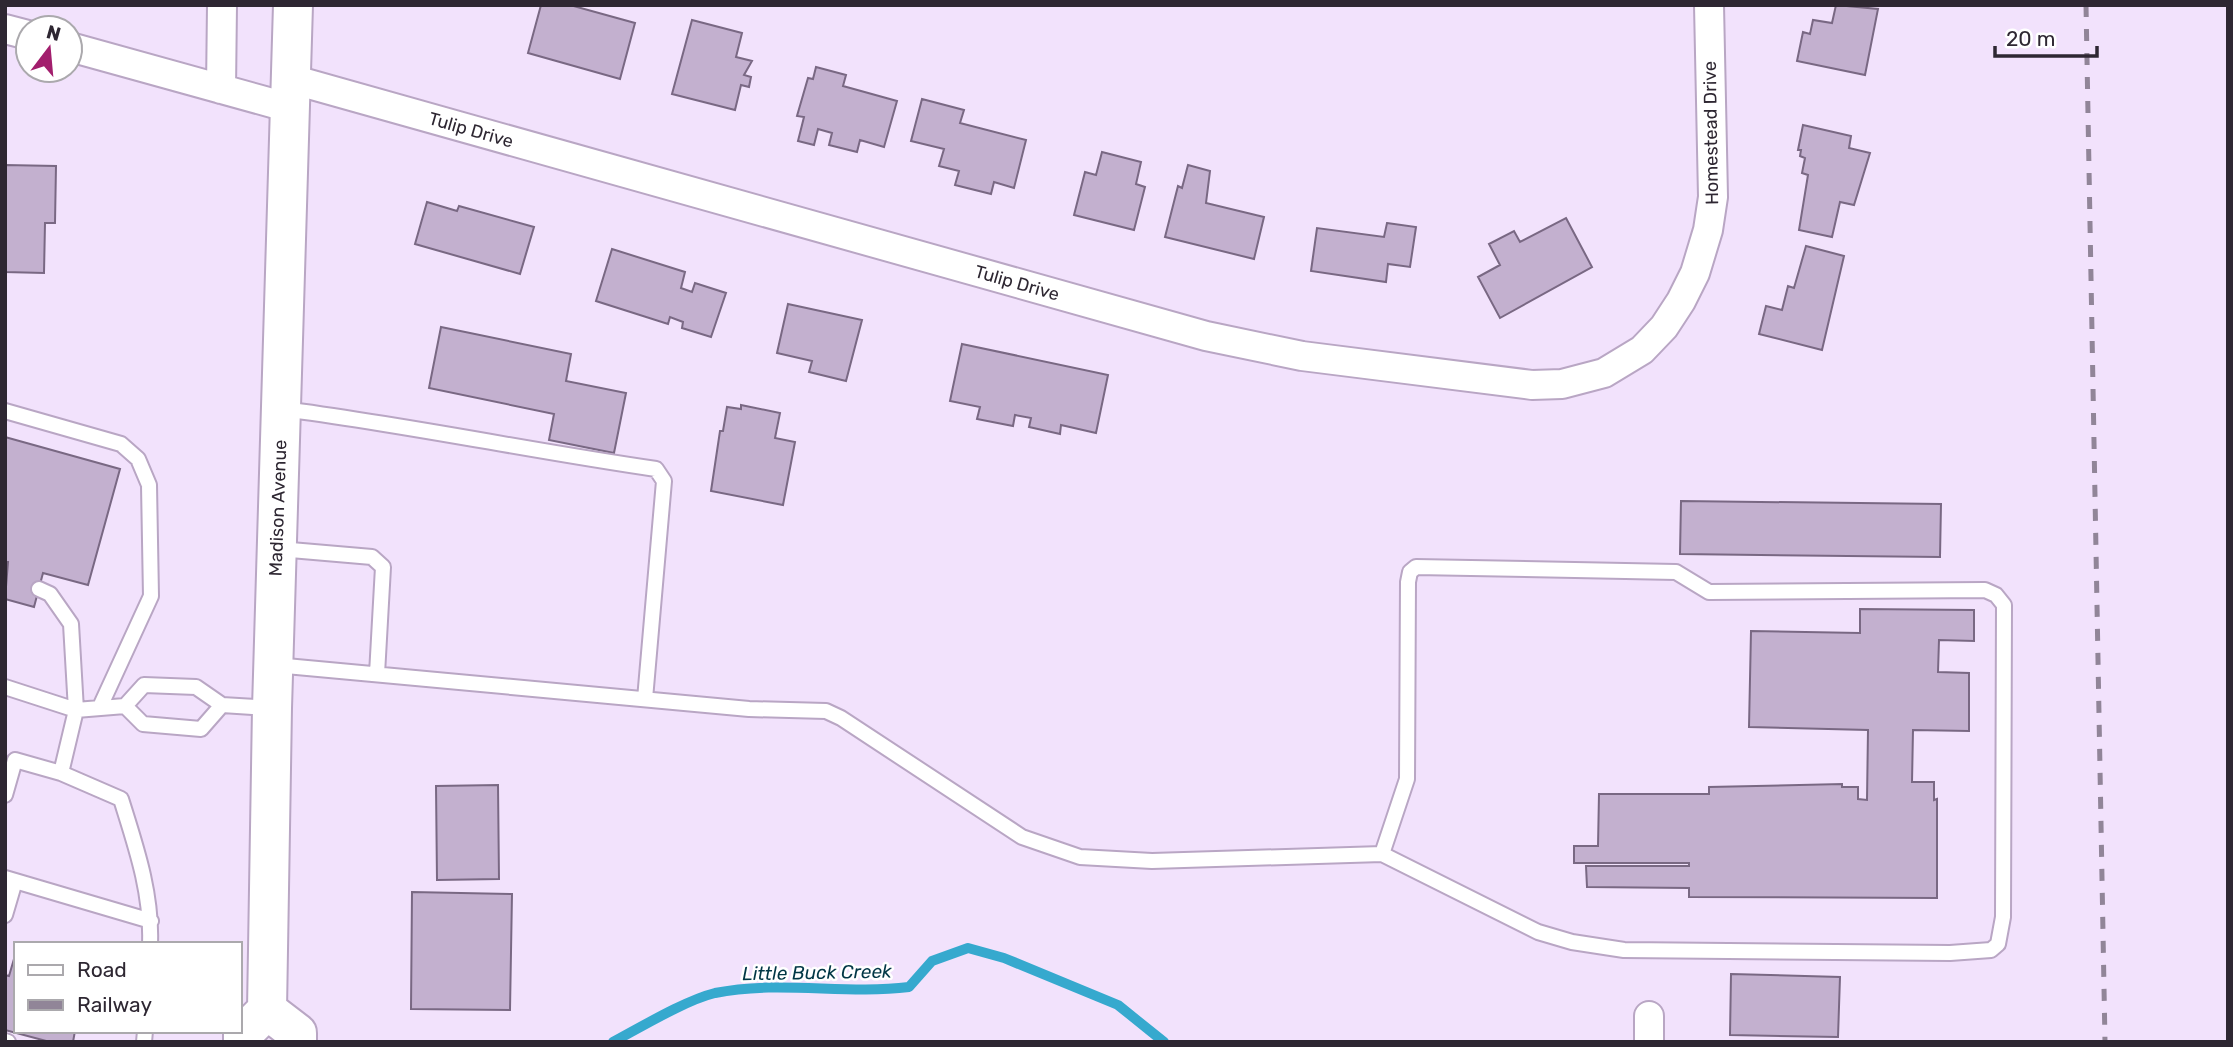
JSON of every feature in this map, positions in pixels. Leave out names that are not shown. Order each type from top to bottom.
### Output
[{"type":"main road","name":"Madison Avenue","points":[[267,1010],[276,549],[293,5]]},
{"type":"main road","points":[[243,1042],[243,1034],[267,1010],[296,1034],[297,1042]]},
{"type":"street","points":[[222,5],[222,89]]},
{"type":"street","name":"Homestead Drive","points":[[1700,259],[1713,197],[1709,5]]},
{"type":"street","name":"Tulip Drive","points":[[84,51],[222,89],[291,94],[1206,335],[1315,358],[1532,386],[1577,380],[1618,366],[1653,340],[1681,301],[1700,259]]},
{"type":"lane","points":[[281,409],[390,423],[544,453],[656,468],[664,481],[645,699]]},
{"type":"lane","points":[[5,411],[121,444],[138,458],[149,485],[151,596],[100,708]]},
{"type":"lane","points":[[276,549],[372,557],[380,561],[383,566],[377,674]]},
{"type":"lane","points":[[273,665],[749,709],[826,711],[841,718],[1022,837],[1080,857],[1152,861],[1382,854],[1538,932],[1572,942],[1624,950],[1950,953],[1991,950],[1998,944],[2003,916],[2004,605],[1996,595],[1985,590],[1709,592],[1676,572],[1416,567],[1410,572],[1408,582],[1407,779],[1382,854]]},
{"type":"lane","points":[[39,589],[50,594],[71,624],[76,710],[61,774]]},
{"type":"lane","points":[[5,687],[76,710],[125,706],[144,685],[197,687],[222,705],[272,708]]},
{"type":"lane","points":[[125,706],[143,724],[201,729],[222,705]]},
{"type":"lane","points":[[5,795],[15,760],[61,774],[121,799],[143,867],[151,921],[150,942]]},
{"type":"lane","points":[[5,915],[10,879],[151,921]]},
{"type":"building","points":[[541,5],[570,5],[635,23],[620,79],[528,53]]},
{"type":"building","points":[[1836,5],[1878,9],[1865,75],[1797,61],[1803,32],[1810,34],[1813,20],[1832,23]]},
{"type":"building","points":[[692,20],[742,33],[736,57],[752,61],[744,75],[751,77],[749,87],[741,85],[735,110],[672,94]]},
{"type":"building","points":[[816,67],[846,75],[843,86],[897,101],[884,147],[860,140],[857,152],[829,145],[832,133],[818,129],[814,145],[798,141],[804,117],[797,116],[808,78],[813,79]]},
{"type":"building","points":[[922,99],[964,110],[960,123],[1026,140],[1014,188],[994,182],[991,194],[955,185],[959,171],[939,166],[944,149],[911,141]]},
{"type":"building","points":[[1803,125],[1851,136],[1849,148],[1870,153],[1854,205],[1840,202],[1832,237],[1799,230],[1808,175],[1802,173],[1805,158],[1800,156],[1801,150],[1798,150]]},
{"type":"building","points":[[1102,152],[1141,162],[1136,184],[1145,187],[1134,230],[1074,215],[1085,172],[1096,175]]},
{"type":"building","points":[[5,165],[56,166],[55,223],[45,223],[44,273],[5,272]]},
{"type":"building","points":[[1188,165],[1210,171],[1206,203],[1264,217],[1254,259],[1165,237],[1178,186],[1182,188]]},
{"type":"building","points":[[427,202],[457,211],[459,206],[534,227],[520,274],[415,244]]},
{"type":"building","points":[[1566,218],[1592,267],[1500,318],[1478,277],[1500,265],[1489,244],[1514,231],[1520,242]]},
{"type":"building","points":[[1387,223],[1416,227],[1410,267],[1388,264],[1386,282],[1311,271],[1317,228],[1384,237]]},
{"type":"building","points":[[1806,246],[1844,256],[1822,350],[1759,334],[1766,306],[1782,310],[1788,286],[1794,288]]},
{"type":"building","points":[[612,249],[685,272],[681,288],[692,292],[695,283],[726,293],[711,337],[682,328],[683,322],[670,317],[668,324],[596,301]]},
{"type":"building","points":[[788,304],[862,320],[846,381],[809,372],[812,361],[777,353]]},
{"type":"building","points":[[441,327],[571,354],[566,381],[626,393],[614,453],[549,440],[554,414],[429,388]]},
{"type":"building","points":[[962,344],[1108,375],[1096,433],[1061,425],[1060,434],[1029,427],[1031,418],[1015,415],[1013,426],[977,419],[980,407],[950,401]]},
{"type":"building","points":[[741,405],[780,413],[775,438],[795,442],[783,505],[711,491],[720,431],[723,431],[727,407],[741,409]]},
{"type":"building","points":[[5,437],[120,469],[88,585],[43,573],[34,607],[5,599],[8,562],[5,562]]},
{"type":"building","points":[[1681,501],[1941,504],[1940,557],[1680,554]]},
{"type":"building","points":[[1860,609],[1974,610],[1974,641],[1939,640],[1938,672],[1969,673],[1969,731],[1913,730],[1912,782],[1934,782],[1934,800],[1937,799],[1937,898],[1689,897],[1689,888],[1587,887],[1586,866],[1689,866],[1689,863],[1574,863],[1574,846],[1598,846],[1599,794],[1709,794],[1709,787],[1842,784],[1842,787],[1858,787],[1858,799],[1867,800],[1868,730],[1749,727],[1751,631],[1860,633]]},
{"type":"building","points":[[498,785],[499,879],[437,880],[436,786]]},
{"type":"building","points":[[412,892],[512,894],[510,1010],[411,1009]]},
{"type":"building","points":[[14,959],[14,1032],[5,1030],[5,975],[9,976]]},
{"type":"building","points":[[1731,974],[1840,977],[1838,1037],[1730,1035]]},
{"type":"building","points":[[16,1033],[75,1033],[73,1042],[50,1042]]},
{"type":"waterway","name":"Little Buck Creek","points":[[613,1042],[677,1008],[715,993],[788,987],[909,987],[932,961],[968,948],[1004,958],[1118,1005],[1164,1042]]},
{"type":"railway","points":[[2086,5],[2105,1042]]}]
